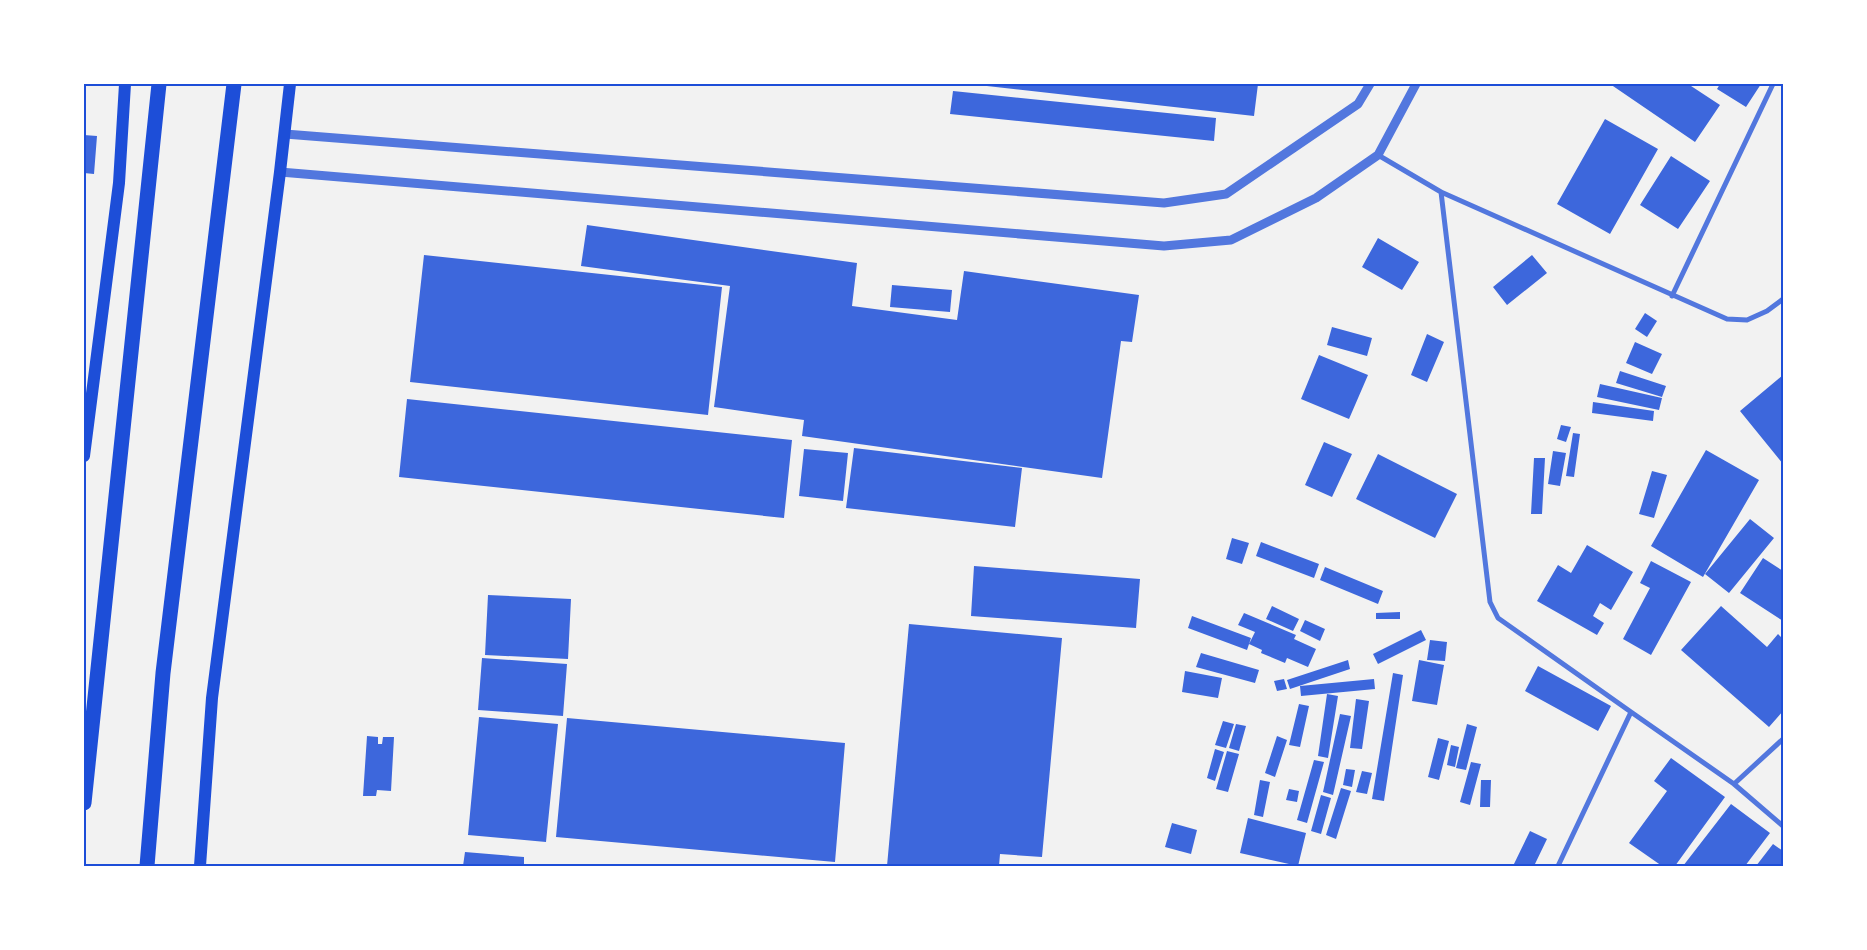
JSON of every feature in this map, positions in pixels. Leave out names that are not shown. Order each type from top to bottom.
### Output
[{"type":"highway","points":[[84,804],[159,84]]},
{"type":"highway","points":[[147,866],[163,673],[234,84]]},
{"type":"main road","points":[[84,456],[119,183],[125,84]]},
{"type":"main road","points":[[200,866],[212,698],[290,84]]},
{"type":"street","points":[[285,134],[1164,203],[1226,194],[1358,104],[1370,84]]},
{"type":"street","points":[[280,172],[1164,246],[1231,240],[1316,198],[1378,154],[1416,84]]},
{"type":"street","points":[[1672,296],[1773,84]]},
{"type":"street","points":[[1378,154],[1441,192],[1672,296],[1728,319],[1747,320],[1767,311],[1783,299]]},
{"type":"street","points":[[1441,192],[1490,602],[1498,618],[1734,784],[1783,826]]},
{"type":"street","points":[[1558,866],[1631,712]]},
{"type":"street","points":[[1734,784],[1783,739]]},
{"type":"building","points":[[969,84],[1258,84],[1254,116]]},
{"type":"building","points":[[1610,84],[1688,84],[1720,105],[1695,142]]},
{"type":"building","points":[[1720,84],[1761,84],[1746,107],[1717,89]]},
{"type":"building","points":[[953,91],[1216,118],[1214,141],[950,114]]},
{"type":"building","points":[[1605,119],[1658,149],[1610,234],[1557,204]]},
{"type":"building","points":[[84,135],[97,136],[94,174],[84,173]]},
{"type":"building","points":[[1671,156],[1710,181],[1678,229],[1640,205]]},
{"type":"building","points":[[587,225],[857,263],[852,306],[957,320],[964,271],[1139,295],[1132,342],[1121,341],[1102,478],[802,436],[804,420],[714,407],[730,286],[581,266]]},
{"type":"building","points":[[1378,238],[1419,262],[1402,290],[1362,267]]},
{"type":"building","points":[[424,255],[722,287],[708,415],[410,382]]},
{"type":"building","points":[[1532,255],[1547,273],[1507,305],[1493,287]]},
{"type":"building","points":[[892,285],[952,290],[950,312],[890,307]]},
{"type":"building","points":[[1645,313],[1657,321],[1647,337],[1635,329]]},
{"type":"building","points":[[1332,327],[1372,338],[1367,356],[1327,345]]},
{"type":"building","points":[[1427,334],[1444,342],[1427,382],[1411,375]]},
{"type":"building","points":[[1635,342],[1662,354],[1652,374],[1626,363]]},
{"type":"building","points":[[1319,355],[1368,375],[1349,419],[1301,399]]},
{"type":"building","points":[[1620,371],[1666,386],[1662,397],[1616,383]]},
{"type":"building","points":[[1783,375],[1783,464],[1740,411]]},
{"type":"building","points":[[1600,384],[1662,398],[1659,410],[1597,397]]},
{"type":"building","points":[[407,399],[792,440],[784,518],[399,477]]},
{"type":"building","points":[[1593,402],[1654,411],[1653,421],[1592,413]]},
{"type":"building","points":[[1561,425],[1571,427],[1566,442],[1557,439]]},
{"type":"building","points":[[1573,433],[1580,434],[1574,477],[1566,476]]},
{"type":"building","points":[[1324,442],[1352,454],[1332,497],[1305,485]]},
{"type":"building","points":[[854,448],[1022,468],[1015,527],[846,508]]},
{"type":"building","points":[[804,449],[848,453],[843,501],[799,496]]},
{"type":"building","points":[[1706,450],[1759,480],[1703,577],[1651,546]]},
{"type":"building","points":[[1553,451],[1566,453],[1560,486],[1548,484]]},
{"type":"building","points":[[1378,454],[1457,494],[1435,538],[1356,499]]},
{"type":"building","points":[[1534,458],[1545,458],[1542,514],[1531,514]]},
{"type":"building","points":[[1652,471],[1667,475],[1654,518],[1639,514]]},
{"type":"building","points":[[1750,519],[1774,538],[1729,593],[1705,574]]},
{"type":"building","points":[[1232,538],[1249,543],[1242,564],[1226,559]]},
{"type":"building","points":[[1261,542],[1319,564],[1314,578],[1256,556]]},
{"type":"building","points":[[1587,545],[1633,572],[1611,610],[1600,603],[1593,616],[1604,623],[1597,635],[1537,601],[1558,565],[1571,573]]},
{"type":"building","points":[[1763,558],[1783,571],[1783,621],[1740,593]]},
{"type":"building","points":[[1651,561],[1691,582],[1651,655],[1623,639],[1650,588],[1640,583]]},
{"type":"building","points":[[974,566],[1140,579],[1136,628],[971,616]]},
{"type":"building","points":[[1325,567],[1383,591],[1378,604],[1320,580]]},
{"type":"building","points":[[488,595],[571,599],[568,659],[485,655]]},
{"type":"building","points":[[1272,606],[1299,619],[1293,631],[1266,619]]},
{"type":"building","points":[[1721,606],[1767,647],[1778,634],[1783,639],[1783,711],[1769,727],[1681,650]]},
{"type":"building","points":[[1400,612],[1400,619],[1376,619],[1376,613]]},
{"type":"building","points":[[1244,613],[1296,635],[1294,639],[1316,649],[1308,667],[1287,658],[1285,663],[1261,653],[1262,650],[1249,644],[1255,632],[1238,625]]},
{"type":"building","points":[[1192,616],[1251,638],[1247,650],[1188,628]]},
{"type":"building","points":[[1305,620],[1325,629],[1320,641],[1300,631]]},
{"type":"building","points":[[909,624],[1062,638],[1042,857],[1000,854],[999,866],[887,866]]},
{"type":"building","points":[[1421,630],[1426,640],[1378,664],[1373,654]]},
{"type":"building","points":[[1430,640],[1447,642],[1445,661],[1427,660]]},
{"type":"building","points":[[1201,653],[1259,670],[1255,683],[1196,667]]},
{"type":"building","points":[[482,658],[567,664],[563,716],[478,710]]},
{"type":"building","points":[[1348,660],[1350,669],[1290,689],[1287,680]]},
{"type":"building","points":[[1419,660],[1444,665],[1437,705],[1412,701]]},
{"type":"building","points":[[1538,666],[1611,706],[1598,731],[1525,691]]},
{"type":"building","points":[[1185,671],[1222,678],[1218,698],[1182,692]]},
{"type":"building","points":[[1393,673],[1403,675],[1384,801],[1372,799]]},
{"type":"building","points":[[1284,679],[1287,689],[1277,691],[1274,681]]},
{"type":"building","points":[[1374,679],[1375,689],[1301,696],[1300,686]]},
{"type":"building","points":[[1327,694],[1338,696],[1328,758],[1318,756]]},
{"type":"building","points":[[1356,699],[1369,701],[1362,749],[1350,748]]},
{"type":"building","points":[[1299,704],[1309,706],[1300,747],[1289,745]]},
{"type":"building","points":[[1340,714],[1351,716],[1333,795],[1323,792]]},
{"type":"building","points":[[479,717],[558,724],[546,842],[468,835]]},
{"type":"building","points":[[567,718],[845,743],[835,862],[556,837]]},
{"type":"building","points":[[1223,721],[1234,724],[1226,748],[1215,745]]},
{"type":"building","points":[[1236,724],[1246,726],[1239,751],[1229,748]]},
{"type":"building","points":[[1467,724],[1477,727],[1466,770],[1456,768]]},
{"type":"building","points":[[367,736],[378,737],[378,744],[382,744],[383,737],[394,737],[391,791],[377,790],[376,796],[363,796]]},
{"type":"building","points":[[1277,736],[1287,740],[1275,777],[1265,773]]},
{"type":"building","points":[[1438,738],[1449,741],[1439,780],[1428,777]]},
{"type":"building","points":[[1451,745],[1459,747],[1455,767],[1447,765]]},
{"type":"building","points":[[1215,749],[1224,752],[1215,781],[1207,778]]},
{"type":"building","points":[[1227,751],[1239,754],[1228,792],[1216,789]]},
{"type":"building","points":[[1671,758],[1725,797],[1675,866],[1662,866],[1629,843],[1667,791],[1654,781]]},
{"type":"building","points":[[1314,760],[1324,762],[1307,823],[1297,820]]},
{"type":"building","points":[[1471,762],[1481,764],[1470,805],[1460,802]]},
{"type":"building","points":[[1346,769],[1355,770],[1352,787],[1343,785]]},
{"type":"building","points":[[1362,771],[1372,773],[1367,794],[1356,792]]},
{"type":"building","points":[[1260,780],[1270,782],[1263,817],[1254,815]]},
{"type":"building","points":[[1481,780],[1491,780],[1490,807],[1480,807]]},
{"type":"building","points":[[1341,788],[1351,791],[1336,839],[1326,835]]},
{"type":"building","points":[[1289,789],[1299,791],[1297,802],[1286,800]]},
{"type":"building","points":[[1321,795],[1331,798],[1321,834],[1311,831]]},
{"type":"building","points":[[1731,804],[1770,833],[1745,866],[1683,866]]},
{"type":"building","points":[[1248,818],[1306,833],[1298,866],[1240,853]]},
{"type":"building","points":[[1172,823],[1197,830],[1191,854],[1165,847]]},
{"type":"building","points":[[1530,831],[1547,839],[1534,866],[1513,866]]},
{"type":"building","points":[[1773,844],[1783,851],[1783,866],[1756,866]]},
{"type":"building","points":[[465,852],[524,857],[524,866],[463,866]]}]
